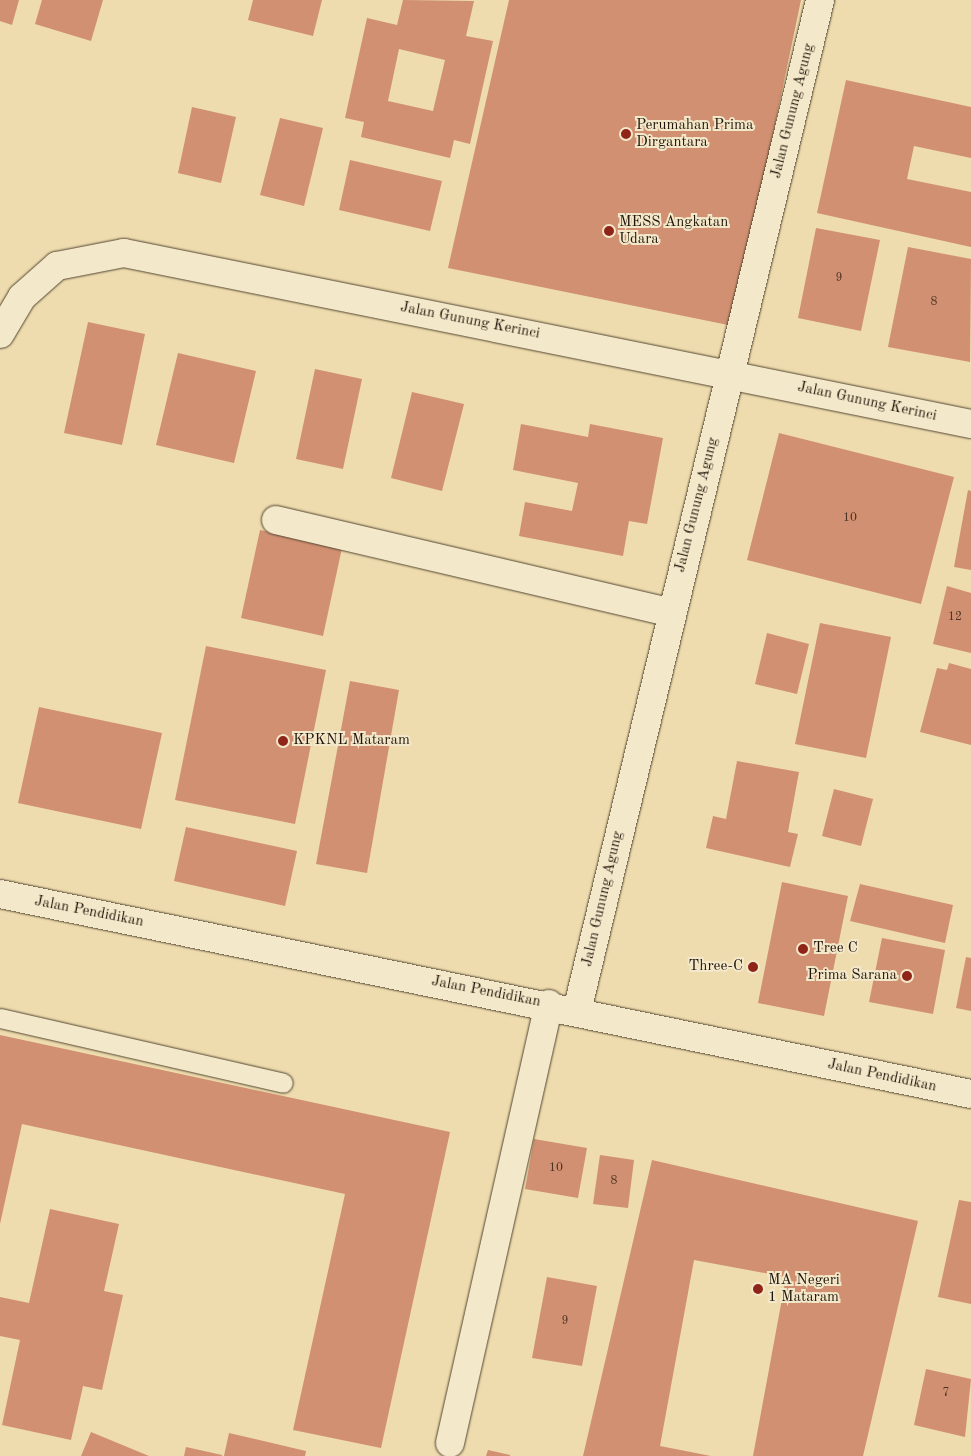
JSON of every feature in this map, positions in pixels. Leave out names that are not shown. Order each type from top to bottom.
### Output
[{"type":"street","name":"Jalan Gunung Agung","points":[[577,1010],[820,0]]},
{"type":"street","name":"Jalan Gunung Kerinci","points":[[0,334],[22,297],[58,266],[124,253],[971,424]]},
{"type":"street","points":[[276,520],[671,613]]},
{"type":"street","name":"Jalan Pendidikan","points":[[0,894],[549,1004],[971,1094]]},
{"type":"street","points":[[450,1443],[549,1004]]},
{"type":"lane","points":[[0,1018],[283,1083]]},
{"type":"building","points":[[0,0],[19,0],[12,25],[0,21]]},
{"type":"building","points":[[42,0],[103,0],[91,41],[35,24]]},
{"type":"building","points":[[253,0],[322,0],[313,36],[248,20]]},
{"type":"building","points":[[403,0],[474,1],[466,36],[493,41],[470,144],[454,140],[450,158],[361,137],[364,122],[345,118],[367,18],[397,25]],"holes":[[[399,49],[445,60],[433,111],[388,101]]]},
{"type":"building","name":"Perumahan Prima Dirgantara","points":[[509,0],[801,0],[733,326],[448,268]]},
{"type":"building","points":[[846,80],[971,107],[971,158],[914,146],[907,179],[971,192],[971,247],[817,213]]},
{"type":"building","points":[[192,107],[236,117],[221,183],[178,173]]},
{"type":"building","points":[[280,118],[323,128],[304,206],[260,195]]},
{"type":"building","points":[[350,160],[442,181],[430,231],[339,210]]},
{"type":"building","points":[[816,228],[880,240],[861,331],[798,318]]},
{"type":"building","points":[[908,247],[971,259],[970,362],[888,347]]},
{"type":"building","points":[[88,322],[145,334],[122,445],[64,433]]},
{"type":"building","points":[[178,353],[256,371],[234,463],[156,445]]},
{"type":"building","points":[[315,369],[362,379],[343,469],[296,459]]},
{"type":"building","points":[[412,392],[464,404],[442,491],[391,478]]},
{"type":"building","points":[[521,424],[588,437],[590,424],[663,438],[647,524],[629,521],[623,556],[519,536],[525,502],[572,511],[578,483],[513,470]]},
{"type":"building","points":[[779,433],[954,477],[921,604],[747,560]]},
{"type":"building","points":[[968,490],[971,491],[971,570],[954,567]]},
{"type":"building","points":[[260,530],[342,548],[323,636],[241,618]]},
{"type":"building","points":[[947,586],[971,593],[971,653],[933,644]]},
{"type":"building","points":[[820,623],[891,637],[866,758],[795,744]]},
{"type":"building","points":[[767,633],[809,644],[797,694],[755,684]]},
{"type":"building","points":[[206,646],[326,670],[295,824],[175,800]]},
{"type":"building","points":[[949,663],[971,669],[971,745],[920,732],[937,668],[947,670]]},
{"type":"building","points":[[350,681],[399,690],[367,873],[316,864]]},
{"type":"building","points":[[39,707],[162,733],[141,829],[18,803]]},
{"type":"building","points":[[737,761],[799,772],[788,832],[798,834],[790,867],[706,848],[713,816],[726,819]]},
{"type":"building","points":[[834,789],[873,799],[861,846],[822,836]]},
{"type":"building","points":[[186,827],[297,851],[285,906],[174,881]]},
{"type":"building","name":"Tree C","points":[[782,882],[848,896],[824,1016],[758,1003]]},
{"type":"building","points":[[860,884],[953,905],[945,943],[850,921]]},
{"type":"building","name":"Prima Sarana","points":[[882,938],[945,950],[933,1014],[869,1002]]},
{"type":"building","points":[[966,957],[971,958],[971,1011],[956,1008]]},
{"type":"building","points":[[0,1035],[450,1132],[381,1448],[293,1430],[345,1194],[22,1124],[0,1224]]},
{"type":"building","points":[[534,1139],[587,1148],[578,1198],[525,1189]]},
{"type":"building","points":[[600,1155],[634,1160],[628,1208],[593,1204]]},
{"type":"building","points":[[652,1160],[918,1221],[863,1456],[753,1456],[786,1277],[694,1260],[660,1446],[711,1456],[583,1456]]},
{"type":"building","points":[[959,1200],[971,1202],[971,1304],[938,1297]]},
{"type":"building","points":[[50,1209],[119,1224],[104,1291],[123,1295],[102,1390],[83,1386],[71,1440],[2,1425],[20,1340],[0,1336],[0,1297],[29,1303]]},
{"type":"building","points":[[547,1277],[597,1286],[582,1366],[532,1358]]},
{"type":"building","points":[[926,1369],[971,1379],[965,1437],[914,1425]]},
{"type":"building","points":[[91,1432],[149,1456],[81,1456]]},
{"type":"building","points":[[229,1433],[306,1451],[305,1456],[224,1456]]},
{"type":"building","points":[[186,1447],[222,1455],[222,1456],[184,1456]]},
{"type":"building","points":[[488,1450],[510,1455],[510,1456],[486,1456]]},
{"type":"place","name":"Perumahan Prima Dirgantara","points":[[626,134]]},
{"type":"place","name":"MESS Angkatan Udara","points":[[609,231]]},
{"type":"place","name":"KPKNL Mataram","points":[[283,741]]},
{"type":"place","name":"Tree C","points":[[803,949]]},
{"type":"place","name":"Three-C","points":[[753,967]]},
{"type":"place","name":"Prima Sarana","points":[[907,976]]},
{"type":"place","name":"MA Negeri 1 Mataram","points":[[758,1289]]}]
